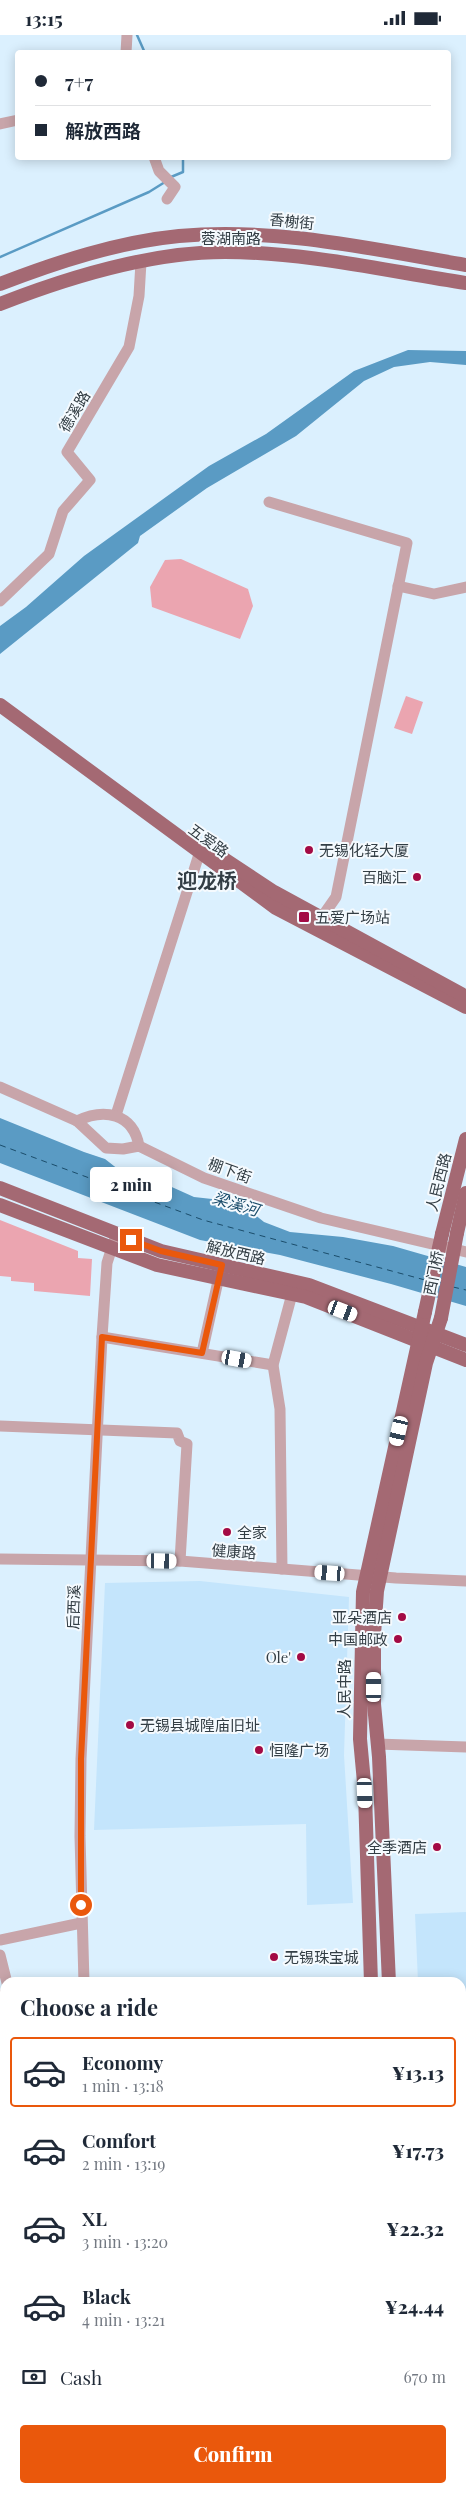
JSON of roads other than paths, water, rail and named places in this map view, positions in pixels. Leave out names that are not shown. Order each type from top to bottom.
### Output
[{"type":"main road","name":"香榭街","points":[[0,284],[52,264],[118,247],[179,236],[262,234],[332,242],[466,265]]},
{"type":"main road","name":"蓉湖南路","points":[[0,304],[57,281],[173,255],[224,252],[284,255],[466,283]]},
{"type":"main road","name":"五爱路","points":[[0,696],[276,908],[466,1007]]},
{"type":"main road","name":"五爱路","points":[[0,705],[200,849],[466,997]]},
{"type":"main road","name":"人民西路","points":[[442,1234],[466,1139]]},
{"type":"main road","name":"解放西路","points":[[0,1188],[116,1234],[220,1272],[315,1300],[427,1338],[466,1345]]},
{"type":"main road","name":"人民西路","points":[[457,1233],[466,1193]]},
{"type":"main road","name":"解放西路","points":[[0,1205],[157,1265],[309,1285],[427,1338],[466,1360]]},
{"type":"main road","name":"西门桥","points":[[441,1318],[457,1233]]},
{"type":"main road","name":"西门桥","points":[[425,1312],[442,1234]]},
{"type":"main road","name":"人民中路","points":[[389,1977],[374,1704],[373,1576],[426,1363],[425,1312]]},
{"type":"main road","name":"人民中路","points":[[427,1338],[441,1318]]},
{"type":"main road","name":"人民中路","points":[[371,1977],[365,1793],[360,1739],[360,1636],[363,1592],[373,1576]]},
{"type":"street","points":[[126,50],[127,35]]},
{"type":"street","points":[[0,124],[15,122]]},
{"type":"street","points":[[155,160],[159,171],[175,187],[167,199]]},
{"type":"street","name":"德溪路","points":[[0,601],[49,554],[63,511],[90,480],[67,452],[129,347],[139,296],[141,262]]},
{"type":"street","points":[[269,502],[407,543],[336,897],[322,917]]},
{"type":"street","points":[[398,586],[434,593],[466,587]]},
{"type":"street","points":[[116,1115],[200,849]]},
{"type":"street","points":[[0,1087],[78,1121],[106,1148],[123,1149],[139,1146],[138,1138],[131,1127],[116,1115],[94,1114],[78,1121]]},
{"type":"street","name":"棚下街","points":[[139,1146],[204,1178],[321,1218],[466,1252]]},
{"type":"street","name":"后西溪","points":[[84,1977],[81,1923],[81,1759],[102,1337],[107,1263],[116,1234]]},
{"type":"street","points":[[202,1353],[220,1272]]},
{"type":"street","points":[[282,1569],[280,1409],[273,1365],[292,1294]]},
{"type":"street","points":[[102,1337],[273,1365]]},
{"type":"street","points":[[0,1426],[177,1433],[180,1441],[187,1444],[180,1561]]},
{"type":"street","name":"健康路","points":[[0,1559],[180,1561],[466,1581]]},
{"type":"street","points":[[377,1744],[466,1747]]},
{"type":"street","points":[[0,1940],[81,1923]]},
{"type":"street","points":[[0,1955],[6,1977]]},
{"type":"water","points":[[408,350],[466,351],[466,365],[430,362],[394,367],[364,381],[296,436],[207,488],[140,536],[138,543],[0,654],[0,626],[26,607],[84,556],[209,466],[266,434],[354,371]]},
{"type":"water","points":[[0,1118],[105,1159],[123,1173],[154,1179],[194,1197],[230,1201],[244,1206],[264,1222],[290,1232],[343,1237],[393,1246],[466,1267],[466,1306],[280,1255],[200,1240],[0,1163]]},
{"type":"waterway","points":[[137,35],[144,50]]},
{"type":"waterway","points":[[171,177],[183,172],[183,160]]},
{"type":"waterway","points":[[0,257],[149,192],[165,182]]},
{"type":"place","name":"无锡化轻大厦","points":[[309,850]]},
{"type":"place","name":"百脑汇","points":[[417,877]]},
{"type":"place","name":"五爱广场站","points":[[304,917]]},
{"type":"place","name":"全家","points":[[227,1532]]},
{"type":"place","name":"亚朵酒店","points":[[402,1617]]},
{"type":"place","name":"中国邮政","points":[[398,1639]]},
{"type":"place","name":"Ole'","points":[[301,1657]]},
{"type":"place","name":"无锡县城隍庙旧址","points":[[130,1725]]},
{"type":"place","name":"恒隆广场","points":[[259,1750]]},
{"type":"place","name":"全季酒店","points":[[437,1847]]},
{"type":"place","name":"无锡珠宝城","points":[[274,1957]]},
{"type":"district","name":"迎龙桥","points":[[207,879]]},
{"type":"water label","name":"梁溪河","points":[[236,1203]]}]
